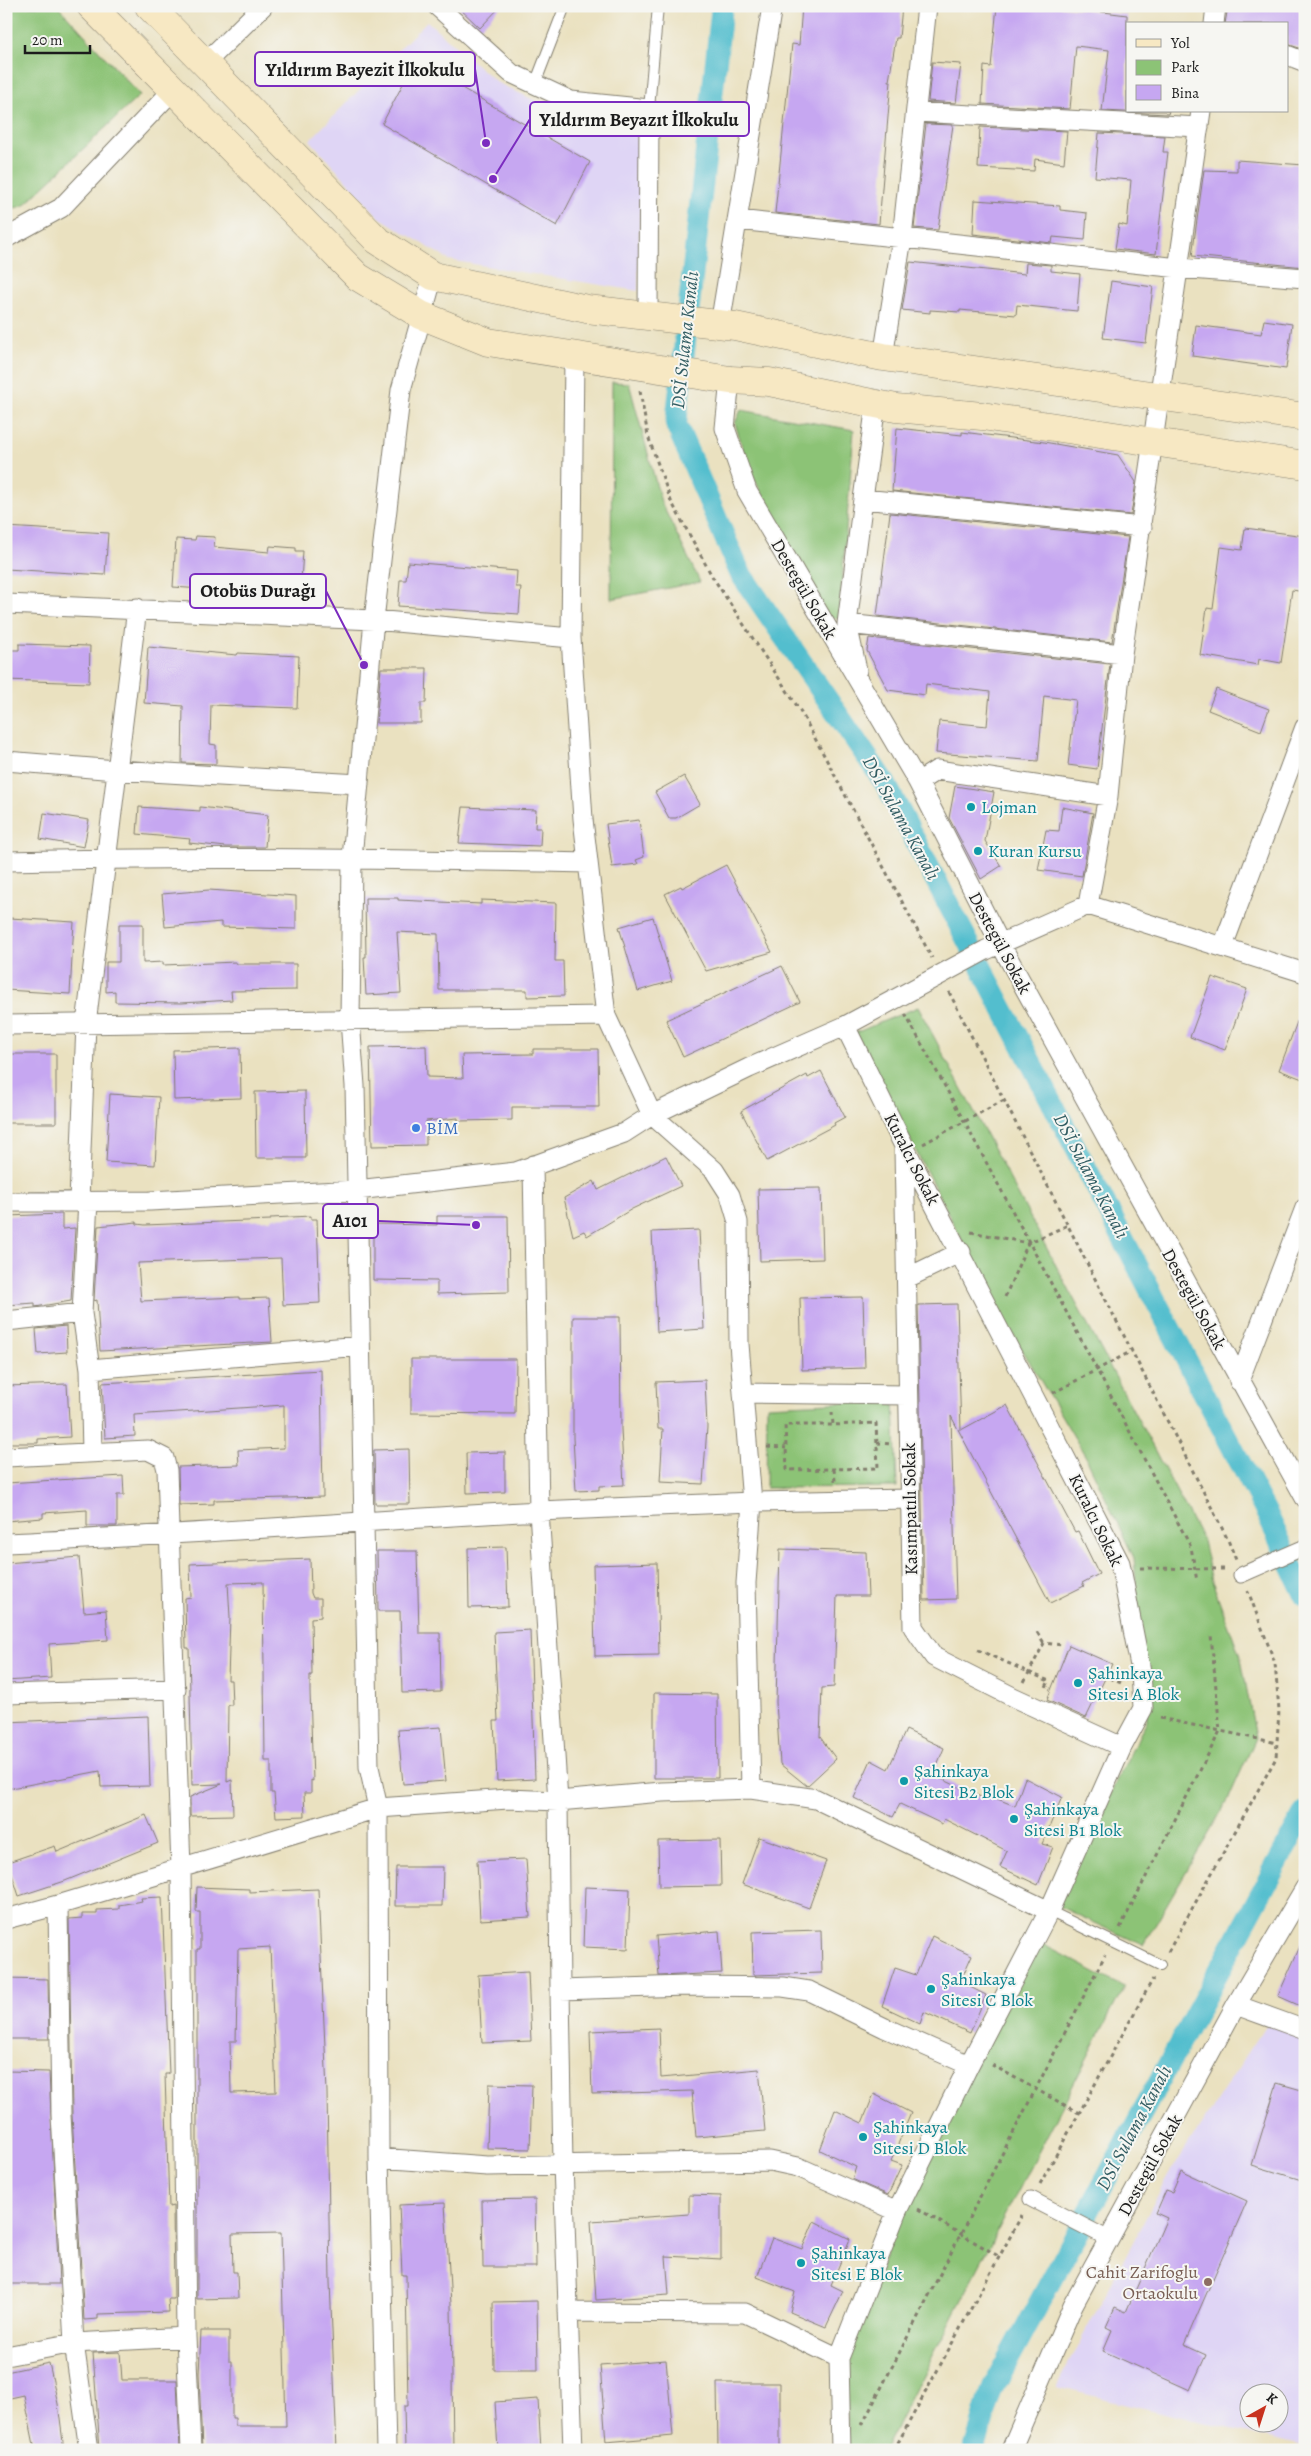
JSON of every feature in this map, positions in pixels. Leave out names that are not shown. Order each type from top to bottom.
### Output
[{"type":"main road","points":[[91,6],[172,91],[358,277],[420,315],[488,342],[719,378],[769,382],[876,404],[982,416],[1153,444],[1305,465]]},
{"type":"main road","points":[[149,6],[377,240],[434,276],[587,309],[717,324],[883,357],[1160,398],[1305,417]]},
{"type":"street","points":[[204,64],[263,6]]},
{"type":"street","points":[[437,6],[511,73],[571,101],[649,109],[658,317]]},
{"type":"street","points":[[717,324],[738,220],[772,6]]},
{"type":"street","points":[[883,357],[902,238],[927,6]]},
{"type":"street","points":[[1214,22],[1216,6]]},
{"type":"street","points":[[1288,55],[1305,62]]},
{"type":"street","points":[[6,238],[60,208],[172,91]]},
{"type":"street","points":[[916,112],[1200,119],[1122,654],[1108,796],[1088,905]]},
{"type":"street","points":[[738,220],[1179,268],[1305,278]]},
{"type":"street","points":[[386,2450],[379,2158],[378,1808],[369,1767],[357,1190],[350,1020],[352,858],[374,620],[401,390],[420,315],[434,276]]},
{"type":"street","points":[[574,356],[571,638],[588,863],[606,1016],[652,1115],[714,1170],[730,1195],[738,1222],[739,1344],[752,1502],[746,1582],[751,1789]]},
{"type":"street","name":"Destegül Sokak","points":[[719,378],[725,428],[747,491],[918,782],[993,948],[1305,1498]]},
{"type":"street","points":[[861,686],[848,624],[876,404]]},
{"type":"street","points":[[863,499],[1142,527]]},
{"type":"street","points":[[6,604],[137,608],[374,620],[571,638]]},
{"type":"street","points":[[92,1452],[90,1369],[82,1313],[86,1024],[137,608]]},
{"type":"street","points":[[848,624],[1122,654]]},
{"type":"street","points":[[1223,946],[1305,727]]},
{"type":"street","points":[[6,761],[116,770],[359,784]]},
{"type":"street","points":[[918,782],[937,770],[1108,796]]},
{"type":"street","points":[[6,861],[106,858],[352,858],[588,863]]},
{"type":"street","points":[[6,1202],[150,1201],[357,1190],[516,1172],[624,1133],[652,1115],[749,1068],[845,1026],[993,948],[1088,905],[1305,973]]},
{"type":"street","points":[[6,1025],[606,1016]]},
{"type":"street","name":"Kuralcı Sokak","points":[[839,2358],[900,2205],[971,2060],[1049,1911],[1122,1747],[1143,1708],[1142,1671],[1120,1563],[961,1252],[905,1148],[845,1026]]},
{"type":"street","name":"Kasımpatılı Sokak","points":[[905,1148],[913,1627],[934,1657],[1015,1698],[1122,1747]]},
{"type":"street","points":[[533,1165],[540,1511],[558,1800],[563,2164],[573,2450]]},
{"type":"street","points":[[1239,1381],[1305,1208]]},
{"type":"street","points":[[907,1278],[961,1252]]},
{"type":"street","points":[[6,1321],[82,1313]]},
{"type":"street","points":[[90,1369],[360,1346]]},
{"type":"street","points":[[743,1394],[908,1395]]},
{"type":"street","points":[[6,1457],[148,1450],[164,1458],[167,1470],[181,1868],[186,2337],[191,2450]]},
{"type":"street","points":[[6,1543],[169,1535],[540,1511],[752,1502],[910,1499]]},
{"type":"street","points":[[1240,1572],[1305,1547]]},
{"type":"street","points":[[6,1694],[176,1689]]},
{"type":"street","points":[[6,1919],[378,1808],[508,1799],[558,1800],[662,1792],[751,1789],[816,1800],[1049,1911]]},
{"type":"street","name":"Destegül Sokak","points":[[1011,2450],[1073,2305],[1236,2005],[1305,1888]]},
{"type":"street","points":[[58,1905],[61,2116],[74,2343],[89,2450]]},
{"type":"street","points":[[560,1990],[783,1986],[809,1991],[885,2028],[971,2060]]},
{"type":"street","points":[[1236,2005],[1305,2030]]},
{"type":"street","points":[[379,2158],[487,2166],[770,2161],[798,2166],[900,2205]]},
{"type":"street","points":[[1031,2199],[1109,2238]]},
{"type":"street","points":[[568,2312],[745,2313],[839,2358],[841,2450]]},
{"type":"street","points":[[6,2356],[74,2343],[186,2337]]},
{"type":"lane","points":[[535,84],[565,6]]},
{"type":"lane","points":[[649,109],[658,6]]},
{"type":"lane","points":[[1049,1911],[1160,1965]]},
{"type":"path","points":[[644,367],[648,436],[671,501],[712,576],[806,721],[932,958],[934,979],[947,987],[1228,1540],[1275,1663],[1279,1710],[1276,1758],[1078,2113],[894,2450]]},
{"type":"path","points":[[897,999],[965,1122],[1191,1547],[1197,1581]]},
{"type":"path","points":[[905,1148],[965,1122],[1004,1100]]},
{"type":"path","points":[[948,1228],[1028,1243],[1068,1225]]},
{"type":"path","points":[[995,1320],[1028,1243]]},
{"type":"path","points":[[1037,1401],[1097,1372],[1132,1351]]},
{"type":"path","points":[[832,1394],[833,1425]]},
{"type":"path","points":[[876,1423],[878,1468],[787,1470],[785,1425],[833,1425],[876,1423]]},
{"type":"path","points":[[1121,1568],[1194,1568],[1240,1572]]},
{"type":"path","points":[[1036,1632],[1044,1643],[1062,1645]]},
{"type":"path","points":[[858,2432],[1220,1731],[1211,1635]]},
{"type":"path","points":[[1015,1698],[1044,1643]]},
{"type":"path","points":[[978,1650],[1048,1681],[1046,1686],[1050,1688]]},
{"type":"path","points":[[1140,1713],[1277,1743]]},
{"type":"path","points":[[971,2060],[1035,2088],[1078,2113]]},
{"type":"path","points":[[900,2205],[1000,2257]]},
{"type":"shaded area","points":[[427,21],[496,82],[555,110],[642,122],[638,291],[449,260],[379,217],[310,140]]},
{"type":"shaded area","name":"Cahit Zarifoglu Ortaokulu","points":[[1268,2022],[1305,2036],[1303,2446],[1253,2434],[1288,2434],[1288,2384],[1238,2384],[1238,2430],[1056,2387],[1168,2176]]},
{"type":"green space","points":[[6,6],[58,6],[140,95],[23,206],[6,210]]},
{"type":"green space","points":[[612,382],[629,383],[661,502],[700,582],[611,599]]},
{"type":"green space","points":[[741,410],[854,430],[839,619],[827,616],[749,469],[735,423]]},
{"type":"green space","points":[[918,1007],[1203,1541],[1212,1581],[1241,1659],[1256,1738],[1228,1800],[1143,1945],[1058,1906],[1092,1830],[1147,1720],[1134,1558],[1086,1457],[995,1304],[855,1033]]},
{"type":"green space","points":[[894,1400],[897,1487],[766,1488],[767,1406]]},
{"type":"green space","points":[[1036,1941],[1124,1987],[884,2450],[849,2450],[845,2356],[908,2200]]},
{"type":"building","points":[[457,6],[501,6],[480,28]]},
{"type":"building","points":[[802,6],[902,6],[899,38],[896,38],[889,81],[891,81],[879,224],[775,213],[792,44],[799,45]]},
{"type":"building","points":[[997,6],[1056,6],[1127,15],[1126,112],[1169,112],[1168,114],[1102,111],[1109,50],[1076,46],[1070,109],[982,104],[984,66],[991,67]]},
{"type":"building","points":[[1228,6],[1291,6],[1305,12],[1305,50],[1288,44],[1288,22],[1225,22]]},
{"type":"building","points":[[415,61],[590,162],[557,226],[382,124]]},
{"type":"building","points":[[932,62],[961,64],[956,103],[928,101]]},
{"type":"building","points":[[926,124],[953,125],[938,230],[914,228]]},
{"type":"building","points":[[980,127],[1067,131],[1064,163],[1035,159],[1034,171],[978,168]]},
{"type":"building","points":[[1099,133],[1165,136],[1163,152],[1168,152],[1156,254],[1115,249],[1119,224],[1127,226],[1131,180],[1095,177]]},
{"type":"building","points":[[1237,160],[1304,165],[1300,230],[1305,231],[1305,267],[1192,256],[1204,170],[1237,171]]},
{"type":"building","points":[[975,200],[1060,206],[1060,210],[1087,213],[1085,240],[1053,237],[1052,243],[973,234]]},
{"type":"building","points":[[910,262],[1025,274],[1026,263],[1051,265],[1051,271],[1080,274],[1077,311],[1017,305],[1016,315],[960,310],[960,312],[930,310],[930,313],[902,310]]},
{"type":"building","points":[[1111,281],[1153,287],[1146,343],[1103,338]]},
{"type":"building","points":[[1264,320],[1292,324],[1286,369],[1192,356],[1196,325],[1261,334]]},
{"type":"building","points":[[897,428],[962,435],[962,432],[1044,442],[1118,455],[1136,482],[1131,515],[892,491]]},
{"type":"building","points":[[890,513],[1128,537],[1112,642],[877,616]]},
{"type":"building","points":[[6,527],[108,533],[105,575],[6,569]]},
{"type":"building","points":[[1245,528],[1305,536],[1305,592],[1292,590],[1281,663],[1259,659],[1258,665],[1200,655],[1207,608],[1213,609],[1221,547],[1242,550]]},
{"type":"building","points":[[196,536],[215,537],[214,547],[269,552],[270,546],[296,548],[296,551],[303,551],[300,596],[173,587],[176,539],[195,540]]},
{"type":"building","points":[[408,562],[517,571],[516,587],[521,587],[519,614],[398,606],[400,580],[406,580]]},
{"type":"building","points":[[869,638],[1110,664],[1097,769],[1068,765],[1076,700],[1044,696],[1038,761],[936,753],[939,721],[987,726],[990,692],[926,684],[925,695],[888,690],[867,651]]},
{"type":"building","points":[[19,644],[90,646],[89,683],[6,680],[6,655],[8,655],[9,650],[19,650]]},
{"type":"building","points":[[148,647],[237,655],[238,653],[299,656],[297,708],[211,705],[210,744],[216,745],[216,764],[182,763],[183,706],[144,703]]},
{"type":"building","points":[[381,668],[427,668],[426,703],[421,703],[421,723],[376,723]]},
{"type":"building","points":[[1216,689],[1269,709],[1261,731],[1208,710]]},
{"type":"building","points":[[684,776],[700,804],[676,818],[669,818],[655,792]]},
{"type":"building","points":[[955,786],[994,792],[985,841],[1001,866],[981,879],[949,818]]},
{"type":"building","points":[[139,807],[200,811],[200,807],[268,815],[265,847],[226,847],[189,843],[190,839],[137,834]]},
{"type":"building","points":[[463,807],[536,810],[535,828],[541,828],[540,846],[459,843]]},
{"type":"building","points":[[1062,807],[1093,813],[1082,876],[1038,870],[1046,830],[1059,831]]},
{"type":"building","points":[[44,813],[89,820],[84,847],[40,839]]},
{"type":"building","points":[[639,820],[644,857],[636,860],[638,864],[612,867],[606,824]]},
{"type":"building","points":[[726,865],[772,952],[706,971],[665,894],[681,886],[682,888]]},
{"type":"building","points":[[209,890],[296,896],[296,929],[221,927],[221,922],[165,927],[162,894]]},
{"type":"building","points":[[365,898],[398,898],[398,900],[481,904],[481,900],[556,903],[555,961],[563,961],[564,996],[527,997],[527,990],[439,990],[438,934],[397,932],[401,993],[366,995],[364,957],[366,957]]},
{"type":"building","points":[[653,917],[672,981],[638,991],[619,927]]},
{"type":"building","points":[[10,918],[74,922],[70,994],[6,990]]},
{"type":"building","points":[[119,924],[143,924],[143,963],[163,962],[163,965],[236,962],[236,964],[296,964],[296,990],[231,991],[232,1000],[182,1003],[115,1002],[115,991],[106,992],[106,962],[119,962]]},
{"type":"building","points":[[782,966],[800,1002],[683,1057],[666,1020]]},
{"type":"building","points":[[1212,977],[1247,989],[1225,1050],[1190,1037]]},
{"type":"building","points":[[1303,1006],[1305,1006],[1305,1080],[1279,1070]]},
{"type":"building","points":[[426,1046],[427,1077],[463,1078],[462,1055],[533,1054],[533,1049],[598,1049],[599,1107],[512,1107],[512,1120],[458,1121],[458,1118],[426,1121],[426,1145],[372,1146],[370,1047]]},
{"type":"building","points":[[240,1048],[241,1098],[174,1100],[173,1050]]},
{"type":"building","points":[[6,1054],[56,1054],[56,1123],[7,1123]]},
{"type":"building","points":[[821,1071],[845,1117],[834,1123],[835,1125],[767,1161],[741,1111],[807,1075],[808,1078]]},
{"type":"building","points":[[305,1091],[306,1158],[256,1158],[255,1092]]},
{"type":"building","points":[[110,1094],[159,1097],[155,1165],[106,1162]]},
{"type":"building","points":[[666,1156],[681,1186],[632,1209],[587,1236],[584,1231],[573,1236],[564,1198],[594,1181],[598,1190]]},
{"type":"building","points":[[821,1188],[823,1259],[760,1261],[758,1189]]},
{"type":"building","points":[[62,1214],[62,1229],[75,1228],[71,1301],[35,1307],[35,1303],[6,1305],[6,1216]]},
{"type":"building","points":[[311,1216],[311,1219],[317,1219],[320,1303],[283,1305],[281,1258],[138,1263],[141,1301],[239,1297],[239,1299],[269,1298],[272,1342],[100,1351],[97,1300],[94,1301],[98,1226],[137,1222],[137,1224],[145,1225],[271,1220],[271,1218]]},
{"type":"building","points":[[437,1216],[508,1216],[509,1292],[437,1294],[437,1281],[373,1280],[373,1224],[437,1225]]},
{"type":"building","points":[[699,1230],[704,1329],[657,1332],[652,1232]]},
{"type":"building","points":[[863,1297],[865,1368],[802,1370],[800,1298]]},
{"type":"building","points":[[957,1304],[961,1430],[1007,1405],[1075,1532],[1078,1531],[1099,1574],[1082,1583],[1084,1586],[1050,1603],[951,1416],[956,1599],[924,1600],[918,1305]]},
{"type":"building","points":[[573,1317],[620,1317],[621,1429],[624,1485],[599,1486],[599,1490],[576,1491],[573,1438]]},
{"type":"building","points":[[66,1326],[67,1352],[38,1354],[36,1329]]},
{"type":"building","points":[[411,1359],[516,1359],[515,1414],[411,1413]]},
{"type":"building","points":[[321,1370],[323,1497],[214,1500],[214,1504],[179,1505],[178,1467],[239,1465],[238,1450],[284,1448],[284,1405],[134,1415],[135,1436],[105,1438],[102,1383]]},
{"type":"building","points":[[705,1380],[707,1427],[703,1484],[660,1482],[663,1429],[658,1429],[656,1382]]},
{"type":"building","points":[[67,1384],[70,1437],[38,1439],[38,1443],[6,1443],[6,1386]]},
{"type":"building","points":[[409,1449],[410,1504],[375,1504],[374,1450]]},
{"type":"building","points":[[505,1452],[505,1492],[467,1493],[466,1453]]},
{"type":"building","points":[[123,1476],[124,1495],[117,1495],[117,1526],[87,1526],[87,1510],[43,1513],[43,1518],[6,1521],[6,1483]]},
{"type":"building","points":[[506,1547],[508,1607],[469,1608],[468,1548]]},
{"type":"building","points":[[780,1549],[866,1552],[868,1596],[837,1596],[834,1687],[822,1688],[820,1737],[836,1759],[807,1786],[780,1764],[776,1702]]},
{"type":"building","points":[[377,1551],[417,1551],[419,1633],[440,1633],[441,1692],[402,1693],[400,1611],[378,1611]]},
{"type":"building","points":[[79,1557],[84,1612],[106,1610],[108,1640],[49,1644],[51,1678],[6,1681],[6,1563]]},
{"type":"building","points":[[310,1559],[311,1593],[313,1598],[321,1598],[321,1617],[311,1618],[312,1675],[310,1675],[310,1692],[313,1781],[311,1780],[311,1793],[304,1793],[305,1816],[276,1817],[274,1793],[271,1793],[271,1761],[265,1761],[263,1582],[228,1583],[230,1617],[228,1680],[231,1680],[232,1705],[228,1705],[227,1782],[232,1780],[233,1815],[190,1816],[190,1797],[222,1784],[192,1785],[189,1648],[186,1648],[185,1598],[191,1597],[190,1564]]},
{"type":"building","points":[[657,1563],[659,1655],[595,1656],[593,1565]]},
{"type":"building","points":[[530,1630],[535,1779],[497,1781],[494,1721],[498,1721],[494,1632]]},
{"type":"building","name":"Şahinkaya Sitesi A Blok","points":[[1069,1645],[1112,1664],[1086,1718],[1047,1700]]},
{"type":"building","points":[[654,1693],[717,1694],[718,1778],[654,1778]]},
{"type":"building","points":[[148,1716],[150,1786],[101,1787],[100,1771],[6,1789],[6,1722]]},
{"type":"building","points":[[441,1727],[446,1781],[403,1784],[398,1730]]},
{"type":"building","points":[[906,1730],[944,1748],[933,1775],[983,1798],[985,1794],[1015,1806],[1025,1778],[1062,1797],[1042,1844],[1053,1847],[1038,1885],[1000,1867],[1007,1851],[944,1819],[942,1824],[900,1804],[893,1817],[854,1798],[871,1760],[888,1769]]},
{"type":"building","points":[[146,1815],[158,1843],[65,1881],[19,1896],[8,1862],[55,1846],[57,1852]]},
{"type":"building","points":[[759,1837],[826,1861],[809,1908],[742,1884]]},
{"type":"building","points":[[720,1840],[721,1886],[659,1887],[658,1841]]},
{"type":"building","points":[[526,1859],[530,1917],[480,1920],[477,1861]]},
{"type":"building","points":[[396,1867],[443,1867],[442,1906],[395,1906]]},
{"type":"building","points":[[197,1887],[249,1889],[249,1892],[318,1889],[327,2092],[330,2282],[337,2450],[202,2450],[199,2374],[201,2331],[229,2331],[229,2361],[232,2361],[232,2418],[235,2418],[235,2426],[286,2426],[281,2233],[232,2234],[233,2272],[237,2272],[238,2298],[197,2299],[197,1949],[200,1949],[200,1912],[196,1912]],"holes":[[[270,1947],[276,2092],[231,2093],[230,2041],[236,2041],[238,1949]]]},
{"type":"building","points":[[585,1887],[630,1889],[628,1949],[583,1947]]},
{"type":"building","points":[[162,1897],[169,2074],[165,2074],[169,2207],[173,2206],[174,2299],[168,2299],[169,2312],[98,2314],[98,2319],[84,2320],[72,2115],[69,1919],[82,1918],[82,1914],[97,1914],[97,1910],[119,1909],[119,1905],[142,1901],[141,1898]]},
{"type":"building","points":[[821,1930],[822,1973],[753,1975],[752,1932]]},
{"type":"building","points":[[719,1931],[722,1973],[659,1976],[656,1936]]},
{"type":"building","points":[[1305,1935],[1305,2008],[1278,1996]]},
{"type":"building","name":"Şahinkaya Sitesi C Blok","points":[[932,1936],[972,1955],[960,1982],[986,1995],[970,2033],[924,2012],[920,2024],[882,2006],[895,1968],[916,1975]]},
{"type":"building","points":[[528,1972],[531,2041],[482,2043],[478,1975]]},
{"type":"building","points":[[6,1978],[48,1979],[49,2039],[6,2039]]},
{"type":"building","points":[[659,2028],[661,2078],[759,2069],[765,2131],[696,2137],[692,2091],[592,2094],[590,2031]]},
{"type":"building","points":[[6,2071],[49,2072],[59,2284],[6,2284]]},
{"type":"building","points":[[1277,2083],[1305,2091],[1305,2181],[1252,2165]]},
{"type":"building","points":[[489,2084],[532,2085],[530,2149],[487,2148]]},
{"type":"building","name":"Şahinkaya Sitesi D Blok","points":[[874,2094],[911,2113],[891,2161],[902,2165],[888,2195],[852,2179],[856,2167],[820,2150],[835,2110],[862,2123]]},
{"type":"building","points":[[1181,2171],[1247,2201],[1184,2345],[1206,2355],[1190,2390],[1103,2351],[1112,2330],[1106,2327],[1115,2307],[1126,2312],[1167,2218],[1156,2213],[1166,2190],[1172,2192]]},
{"type":"building","points":[[689,2195],[721,2196],[721,2259],[666,2256],[669,2295],[596,2300],[591,2221],[689,2214]]},
{"type":"building","points":[[535,2199],[536,2267],[483,2267],[482,2200]]},
{"type":"building","points":[[445,2203],[451,2304],[453,2450],[405,2450],[404,2406],[408,2406],[406,2275],[402,2275],[399,2205]]},
{"type":"building","name":"Şahinkaya Sitesi E Blok","points":[[814,2221],[850,2239],[831,2285],[843,2291],[826,2327],[790,2312],[795,2292],[757,2277],[772,2238],[802,2249]]},
{"type":"building","points":[[537,2301],[538,2370],[494,2370],[493,2302]]},
{"type":"building","points":[[120,2352],[122,2380],[177,2380],[180,2450],[100,2450],[93,2353]]},
{"type":"building","points":[[666,2360],[673,2436],[606,2442],[600,2365]]},
{"type":"building","points":[[49,2363],[58,2404],[64,2450],[35,2450],[24,2395],[6,2399],[6,2372]]},
{"type":"building","points":[[717,2383],[780,2383],[780,2450],[718,2450]]},
{"type":"building","points":[[538,2399],[541,2450],[498,2450],[495,2402]]},
{"type":"waterway","name":"DSİ Sulama Kanalı","points":[[722,6],[676,424],[740,573],[885,783],[1268,1516],[1305,1595]]},
{"type":"waterway","name":"DSİ Sulama Kanalı","points":[[974,2450],[993,2388],[1305,1812]]},
{"type":"place","name":"Yıldırım Bayezit İlkokulu","points":[[486,143]]},
{"type":"place","name":"Yıldırım Beyazıt İlkokulu","points":[[493,179]]},
{"type":"place","name":"Otobüs Durağı","points":[[364,665]]},
{"type":"place","name":"Lojman","points":[[971,807]]},
{"type":"place","name":"Kuran Kursu","points":[[978,851]]},
{"type":"place","name":"BİM","points":[[416,1128]]},
{"type":"place","name":"A101","points":[[476,1225]]},
{"type":"place","name":"Şahinkaya Sitesi A Blok","points":[[1078,1683]]},
{"type":"place","name":"Şahinkaya Sitesi B2 Blok","points":[[904,1781]]},
{"type":"place","name":"Şahinkaya Sitesi B1 Blok","points":[[1014,1819]]},
{"type":"place","name":"Şahinkaya Sitesi C Blok","points":[[931,1989]]},
{"type":"place","name":"Şahinkaya Sitesi D Blok","points":[[863,2137]]},
{"type":"place","name":"Şahinkaya Sitesi E Blok","points":[[801,2263]]},
{"type":"place","name":"Cahit Zarifoglu Ortaokulu","points":[[1208,2282]]}]
